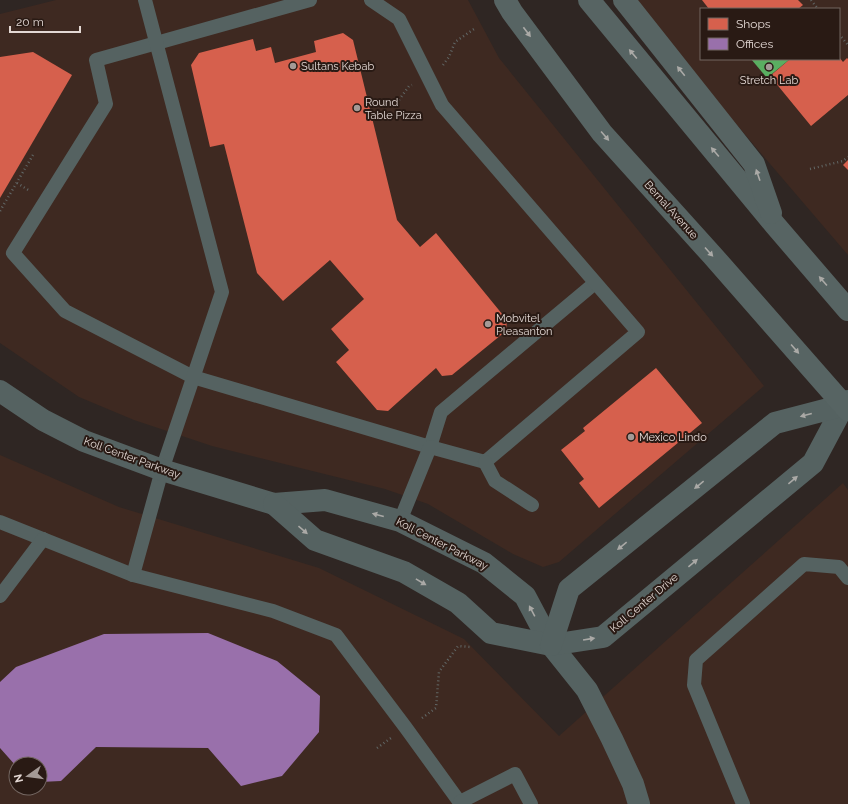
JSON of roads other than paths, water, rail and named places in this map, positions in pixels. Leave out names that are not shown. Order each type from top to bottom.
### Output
[{"type":"main road","name":"Bernal Avenue","points":[[505,0],[512,12],[602,133],[847,405]]},
{"type":"main road","points":[[589,0],[775,225],[848,310]]},
{"type":"main road","points":[[624,0],[754,164],[775,225]]},
{"type":"street","name":"Koll Center Parkway","points":[[0,391],[43,420],[84,441],[162,470],[274,504],[325,500],[400,521],[484,564],[525,596],[551,645],[587,690],[612,739],[632,784],[639,804]]},
{"type":"street","name":"Koll Center Drive","points":[[551,645],[604,637],[813,463],[847,405]]},
{"type":"street","points":[[551,645],[569,589],[775,423],[847,405]]},
{"type":"street","name":"Koll Center Parkway","points":[[274,504],[315,540],[404,572],[458,603],[491,633],[551,645]]},
{"type":"lane","points":[[133,575],[162,470],[222,292],[145,0]]},
{"type":"lane","points":[[310,0],[96,60],[106,104],[14,253],[65,311],[193,377],[484,462],[495,481],[532,505]]},
{"type":"lane","points":[[371,0],[399,19],[442,105],[638,332],[484,462]]},
{"type":"lane","points":[[400,521],[430,447],[441,412],[595,283]]},
{"type":"lane","points":[[0,522],[133,575],[273,611],[336,635],[460,803],[515,774],[531,804]]},
{"type":"lane","points":[[0,596],[44,539]]},
{"type":"lane","points":[[743,804],[694,685],[696,660],[804,564],[839,567],[848,578]]},
{"type":"place","name":"Sultans Kebab","points":[[293,66]]},
{"type":"place","name":"Stretch Lab","points":[[769,67]]},
{"type":"place","name":"Round Table Pizza","points":[[357,108]]},
{"type":"place","name":"Mobvitel Pleasanton","points":[[488,324]]},
{"type":"place","name":"Mexico Lindo","points":[[631,437]]}]
